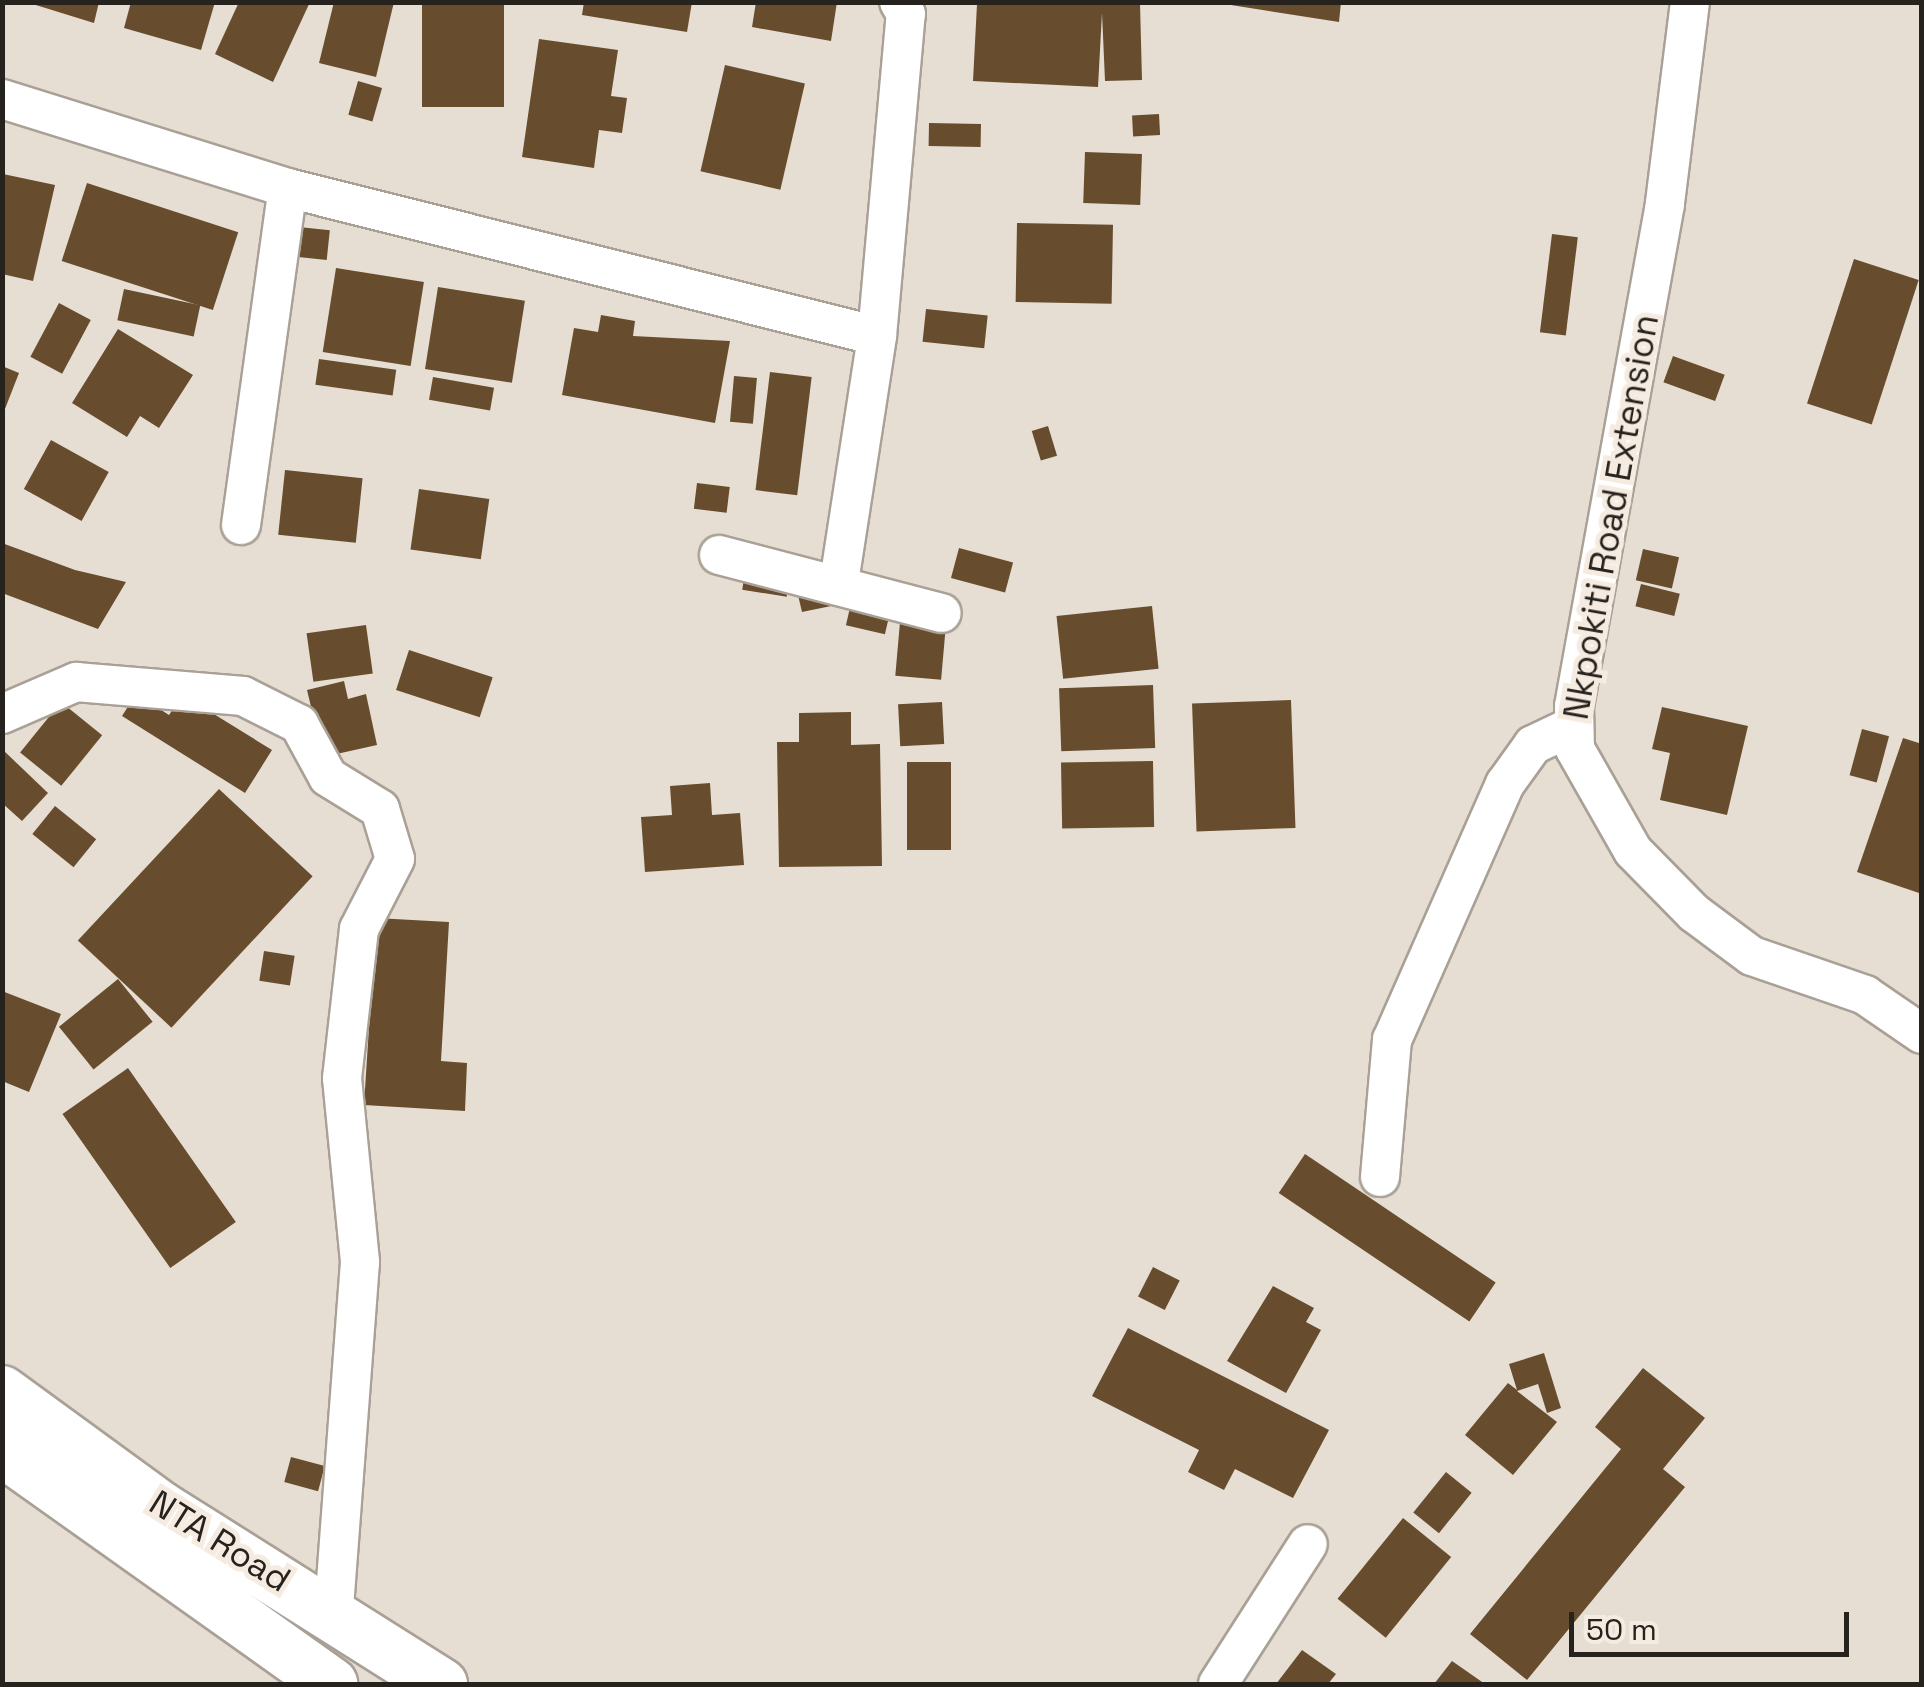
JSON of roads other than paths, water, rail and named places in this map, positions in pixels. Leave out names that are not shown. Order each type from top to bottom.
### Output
[{"type":"main road","name":"NTA Road","points":[[2,1392],[161,1508],[334,1611],[441,1684]]},
{"type":"main road","name":"NTA Road","points":[[2,1450],[331,1684]]},
{"type":"street","points":[[839,582],[877,336],[906,14],[899,2]]},
{"type":"street","name":"Nkpokiti Road Extension","points":[[1690,2],[1573,726],[1583,774],[1633,851],[1694,912],[1752,956],[1865,995],[1922,1034]]},
{"type":"street","points":[[2,99],[288,188],[877,336]]},
{"type":"street","points":[[241,525],[288,188]]},
{"type":"street","points":[[719,555],[839,582],[942,613]]},
{"type":"street","points":[[2,714],[76,682],[243,696],[299,724],[328,777],[380,809],[396,859],[359,929],[342,1078],[360,1262],[334,1611]]},
{"type":"street","points":[[1380,1177],[1392,1040],[1505,784],[1533,745],[1573,726]]},
{"type":"street","points":[[1218,1684],[1308,1544]]}]
